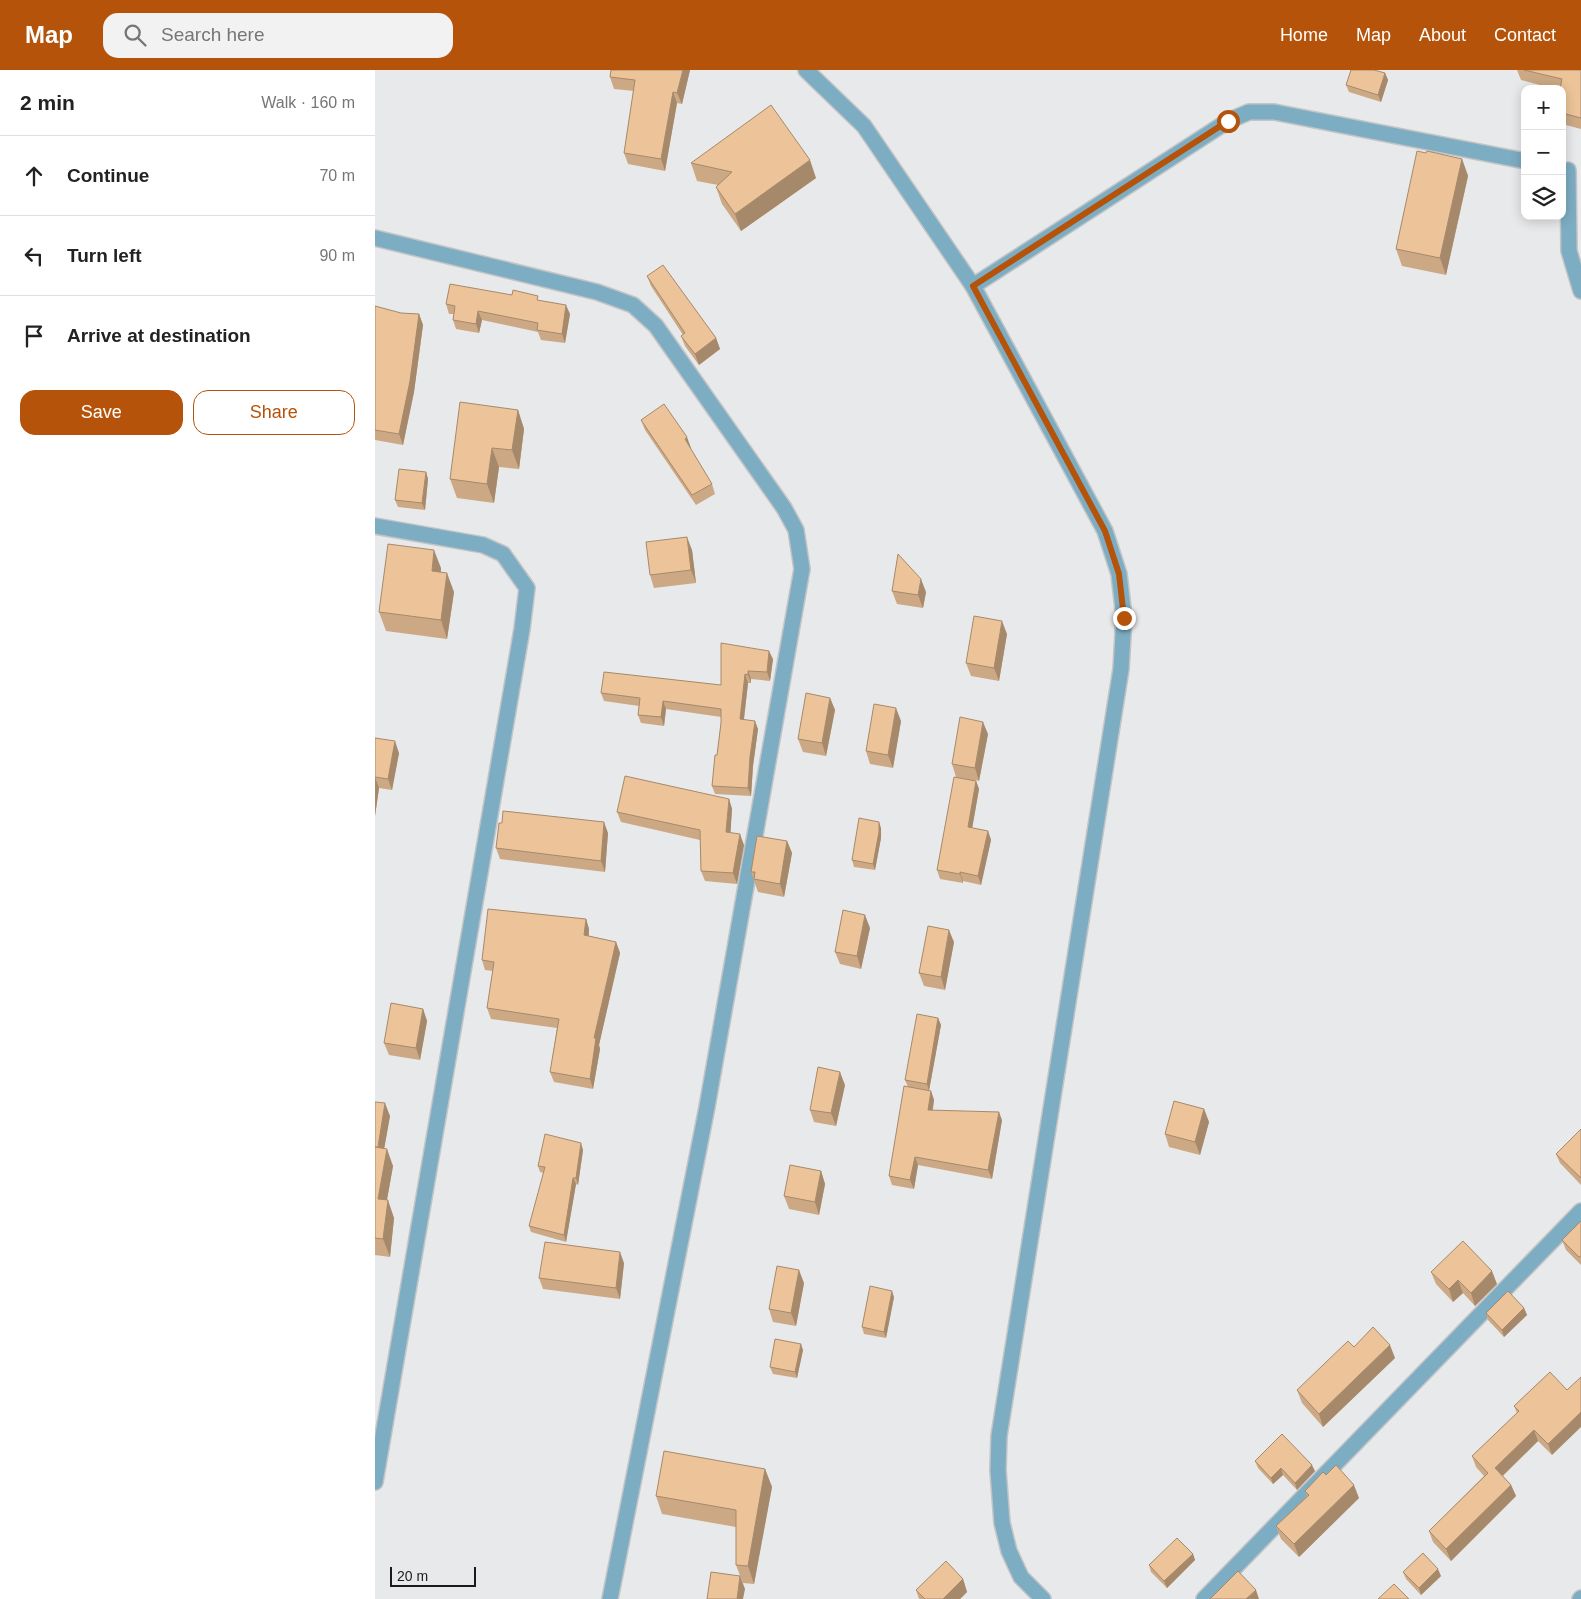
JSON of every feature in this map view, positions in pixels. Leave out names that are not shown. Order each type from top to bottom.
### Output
[{"type":"street","points":[[806,70],[864,126],[973,286],[1105,531],[1119,574],[1124,618],[1119,679],[999,1436],[998,1470],[1002,1523],[1009,1551],[1021,1577],[1043,1599]]},
{"type":"street","points":[[973,286],[1228,121],[1249,112],[1274,112],[1521,160]]},
{"type":"street","points":[[1570,171],[1569,251],[1581,292]]},
{"type":"street","points":[[375,238],[597,292],[633,305],[656,326],[784,508],[796,530],[802,569],[707,1107],[610,1599]]},
{"type":"street","points":[[375,526],[483,545],[503,554],[527,588],[522,629],[375,1482]]},
{"type":"street","points":[[1204,1599],[1581,1211]]},
{"type":"building","points":[[611,70],[683,70],[677,93],[673,92],[661,159],[624,153],[635,80],[610,77]]},
{"type":"building","points":[[1351,70],[1374,70],[1385,73],[1378,95],[1346,85]]},
{"type":"building","points":[[1524,70],[1581,70],[1581,118],[1566,114],[1566,85],[1561,85],[1562,79]]},
{"type":"building","points":[[771,105],[810,160],[735,214],[716,187],[732,172],[691,163]]},
{"type":"building","points":[[1417,151],[1426,153],[1427,151],[1462,159],[1440,258],[1396,249]]},
{"type":"building","points":[[663,265],[716,338],[695,354],[681,336],[685,333],[647,276]]},
{"type":"building","points":[[450,284],[512,295],[513,290],[538,296],[537,300],[566,305],[562,334],[537,330],[538,323],[478,311],[476,324],[453,320],[455,306],[446,304]]},
{"type":"building","points":[[375,306],[401,313],[419,314],[410,381],[399,434],[375,430]]},
{"type":"building","points":[[460,402],[518,410],[512,450],[492,448],[487,484],[450,479]]},
{"type":"building","points":[[664,404],[687,437],[685,439],[712,484],[692,495],[641,420]]},
{"type":"building","points":[[399,469],[426,472],[422,503],[395,500]]},
{"type":"building","points":[[687,537],[691,570],[650,575],[646,542]]},
{"type":"building","points":[[388,544],[434,550],[432,571],[447,573],[441,620],[379,612]]},
{"type":"building","points":[[898,554],[921,579],[918,595],[892,591]]},
{"type":"building","points":[[974,616],[1002,621],[994,668],[966,663]]},
{"type":"building","points":[[721,643],[769,651],[767,672],[748,671],[748,675],[745,674],[740,719],[755,721],[748,788],[712,786],[721,723],[721,709],[663,701],[661,717],[638,715],[640,698],[601,693],[604,672],[721,685]]},
{"type":"building","points":[[806,693],[830,698],[822,743],[798,739]]},
{"type":"building","points":[[874,704],[896,708],[888,755],[866,751]]},
{"type":"building","points":[[960,717],[983,722],[975,768],[952,764]]},
{"type":"building","points":[[375,738],[395,741],[388,779],[375,777]]},
{"type":"building","points":[[625,776],[729,799],[726,832],[740,834],[733,873],[701,871],[700,830],[617,812]]},
{"type":"building","points":[[954,777],[976,781],[968,827],[988,831],[978,876],[937,870]]},
{"type":"building","points":[[503,811],[604,822],[601,861],[496,848],[499,823],[502,823]]},
{"type":"building","points":[[859,818],[879,822],[873,864],[852,860]]},
{"type":"building","points":[[757,836],[787,841],[780,884],[754,879],[755,872],[751,872]]},
{"type":"building","points":[[488,909],[586,919],[584,935],[616,942],[594,1038],[596,1038],[590,1079],[550,1072],[559,1019],[487,1008],[494,962],[482,960]]},
{"type":"building","points":[[843,910],[865,915],[857,956],[835,952]]},
{"type":"building","points":[[928,926],[949,930],[941,977],[919,973]]},
{"type":"building","points":[[391,1003],[423,1009],[416,1048],[384,1043]]},
{"type":"building","points":[[917,1014],[938,1018],[927,1084],[905,1080]]},
{"type":"building","points":[[818,1067],[840,1072],[831,1113],[810,1110]]},
{"type":"building","points":[[904,1086],[931,1091],[928,1110],[999,1112],[988,1170],[915,1157],[910,1180],[889,1176]]},
{"type":"building","points":[[1174,1101],[1204,1109],[1195,1142],[1165,1134]]},
{"type":"building","points":[[375,1102],[385,1103],[378,1147],[375,1147]]},
{"type":"building","points":[[1581,1129],[1581,1178],[1556,1154]]},
{"type":"building","points":[[545,1134],[581,1143],[576,1178],[573,1178],[564,1235],[529,1226],[545,1167],[538,1166]]},
{"type":"building","points":[[375,1147],[387,1149],[378,1199],[388,1200],[383,1239],[375,1238]]},
{"type":"building","points":[[790,1165],[821,1171],[815,1202],[784,1196]]},
{"type":"building","points":[[1581,1221],[1581,1256],[1579,1257],[1562,1240]]},
{"type":"building","points":[[1463,1241],[1492,1271],[1471,1293],[1458,1280],[1449,1289],[1431,1272]]},
{"type":"building","points":[[545,1242],[620,1252],[616,1288],[539,1278]]},
{"type":"building","points":[[777,1266],[799,1270],[791,1313],[769,1309]]},
{"type":"building","points":[[870,1286],[892,1291],[884,1332],[862,1327]]},
{"type":"building","points":[[1508,1291],[1524,1308],[1502,1330],[1486,1313]]},
{"type":"building","points":[[1373,1327],[1390,1345],[1319,1414],[1297,1390],[1348,1341],[1354,1347]]},
{"type":"building","points":[[775,1339],[801,1344],[795,1372],[770,1367]]},
{"type":"building","points":[[1550,1372],[1567,1390],[1581,1377],[1581,1412],[1548,1444],[1534,1430],[1495,1468],[1511,1485],[1446,1549],[1429,1531],[1488,1473],[1472,1456],[1519,1411],[1514,1406]]},
{"type":"building","points":[[1282,1434],[1312,1465],[1295,1483],[1281,1468],[1271,1478],[1255,1461]]},
{"type":"building","points":[[664,1451],[765,1469],[748,1566],[736,1565],[736,1510],[656,1496]]},
{"type":"building","points":[[1336,1465],[1354,1485],[1294,1544],[1276,1526],[1309,1495],[1305,1491],[1323,1472],[1326,1475]]},
{"type":"building","points":[[1177,1538],[1193,1554],[1164,1581],[1149,1565]]},
{"type":"building","points":[[1423,1553],[1438,1569],[1419,1588],[1403,1572]]},
{"type":"building","points":[[946,1561],[963,1579],[943,1599],[925,1599],[916,1590]]},
{"type":"building","points":[[1238,1571],[1256,1590],[1246,1599],[1210,1599]]},
{"type":"building","points":[[711,1572],[740,1576],[737,1599],[707,1599]]},
{"type":"building","points":[[1394,1584],[1409,1599],[1378,1599]]},
{"type":"route","points":[[1124,618],[1119,574],[1105,531],[973,286],[1228,121]]}]
